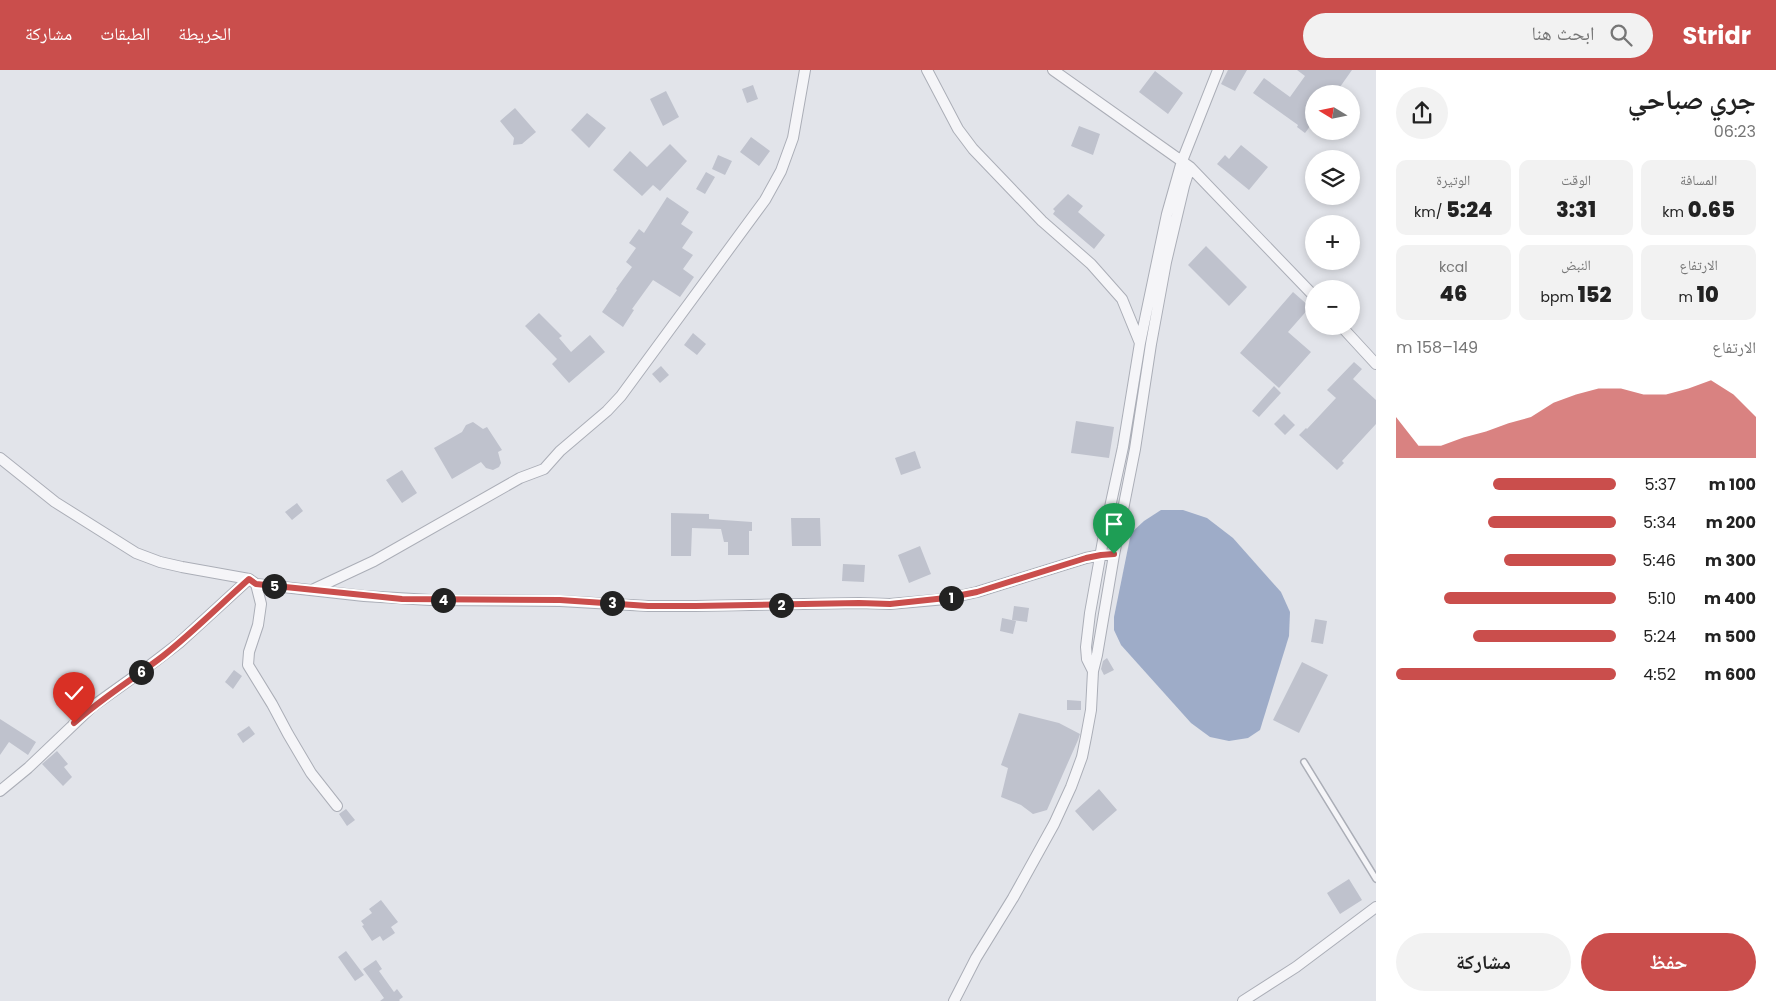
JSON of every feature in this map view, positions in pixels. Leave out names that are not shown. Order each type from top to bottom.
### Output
[{"type":"street","points":[[311,590],[374,561],[520,478],[544,469],[560,451],[607,411],[621,396],[755,214],[774,184],[793,138],[805,70]]},
{"type":"street","points":[[927,70],[958,129],[973,149],[1042,221],[1091,264],[1122,299],[1140,343]]},
{"type":"street","points":[[1053,70],[1190,167],[1305,287]]},
{"type":"street","points":[[1093,671],[1087,659],[1086,647],[1101,555],[1124,447],[1140,343],[1167,214],[1182,161],[1218,70]]},
{"type":"street","points":[[954,1001],[976,958],[1013,898],[1054,824],[1082,757],[1091,710],[1093,671],[1135,449],[1166,262],[1190,167]]},
{"type":"street","points":[[1349,335],[1376,364]]},
{"type":"street","points":[[1124,447],[1135,449]]},
{"type":"street","points":[[0,458],[55,502],[136,553],[160,562],[252,581],[311,590],[402,599],[560,600],[657,606],[890,604],[930,601],[977,592],[1101,555],[1114,554]]},
{"type":"street","points":[[0,791],[28,768],[93,706],[179,643],[252,581]]},
{"type":"street","points":[[252,581],[261,604],[258,626],[249,652],[248,666],[311,773],[337,806]]},
{"type":"street","points":[[1243,1001],[1296,967],[1376,907]]},
{"type":"lane","points":[[1304,762],[1376,879]]},
{"type":"water","points":[[1161,510],[1183,510],[1207,518],[1233,538],[1281,592],[1290,612],[1289,636],[1260,730],[1248,738],[1229,741],[1210,737],[1191,723],[1121,645],[1114,630],[1114,617],[1131,533],[1144,521]]},
{"type":"building","points":[[1228,70],[1247,70],[1235,91],[1221,84]]},
{"type":"building","points":[[1297,70],[1352,70],[1341,85],[1305,85],[1305,133],[1297,127],[1298,125],[1253,93],[1264,78],[1290,97],[1305,76]]},
{"type":"building","points":[[1155,71],[1183,93],[1168,114],[1139,92]]},
{"type":"building","points":[[753,85],[758,99],[747,103],[742,89]]},
{"type":"building","points":[[666,91],[679,117],[663,126],[650,99]]},
{"type":"building","points":[[515,108],[536,132],[522,144],[513,145],[514,138],[500,121]]},
{"type":"building","points":[[587,113],[606,128],[589,148],[571,130]]},
{"type":"building","points":[[1079,126],[1100,134],[1093,155],[1071,146]]},
{"type":"building","points":[[751,137],[770,151],[759,166],[740,152]]},
{"type":"building","points":[[670,144],[687,161],[660,191],[653,185],[642,196],[613,170],[630,151],[647,167]]},
{"type":"building","points":[[1241,145],[1268,167],[1249,190],[1217,164],[1225,155],[1229,159]]},
{"type":"building","points":[[718,155],[732,161],[725,175],[712,169]]},
{"type":"building","points":[[706,172],[715,177],[705,194],[696,189]]},
{"type":"building","points":[[1068,194],[1083,206],[1078,212],[1105,235],[1094,249],[1053,214],[1055,211],[1053,209]]},
{"type":"building","points":[[667,197],[689,212],[681,224],[693,232],[682,248],[693,255],[683,269],[694,277],[680,297],[653,280],[632,309],[634,310],[623,327],[602,312],[632,267],[626,262],[636,248],[629,243],[639,229],[644,233]]},
{"type":"building","points":[[1206,246],[1247,287],[1229,306],[1188,265]]},
{"type":"building","points":[[1293,292],[1305,303],[1305,313],[1288,332],[1311,352],[1279,388],[1240,353]]},
{"type":"building","points":[[539,313],[562,336],[559,338],[571,352],[590,335],[605,352],[569,383],[552,364],[557,359],[525,326]]},
{"type":"building","points":[[693,333],[706,344],[697,355],[684,345]]},
{"type":"building","points":[[1354,362],[1362,369],[1353,379],[1376,400],[1376,424],[1342,461],[1344,463],[1337,470],[1299,435],[1336,398],[1327,390]]},
{"type":"building","points":[[661,366],[669,375],[660,383],[652,374]]},
{"type":"building","points":[[1274,386],[1281,393],[1259,417],[1252,411]]},
{"type":"building","points":[[1284,414],[1295,425],[1285,435],[1274,424]]},
{"type":"building","points":[[1076,421],[1114,427],[1109,458],[1071,453]]},
{"type":"building","points":[[473,422],[483,429],[487,427],[502,450],[498,452],[501,463],[499,467],[493,470],[486,468],[481,462],[452,479],[434,448],[462,432],[466,425]]},
{"type":"building","points":[[915,451],[921,468],[901,475],[895,458]]},
{"type":"building","points":[[402,470],[417,493],[402,503],[386,480]]},
{"type":"building","points":[[297,503],[303,511],[292,520],[285,512]]},
{"type":"building","points":[[671,513],[709,514],[709,519],[752,522],[752,531],[749,531],[749,555],[728,555],[728,542],[724,542],[721,529],[692,528],[691,556],[671,556]]},
{"type":"building","points":[[791,518],[820,518],[821,546],[792,546]]},
{"type":"building","points":[[920,546],[931,574],[909,583],[898,555]]},
{"type":"building","points":[[843,564],[865,565],[864,582],[842,581]]},
{"type":"building","points":[[1014,606],[1029,608],[1027,622],[1012,620]]},
{"type":"building","points":[[1002,618],[1016,621],[1013,634],[1000,631]]},
{"type":"building","points":[[1315,619],[1327,621],[1323,644],[1311,642]]},
{"type":"building","points":[[1107,658],[1114,670],[1104,675],[1101,669],[1103,661]]},
{"type":"building","points":[[1302,662],[1328,675],[1299,733],[1273,720]]},
{"type":"building","points":[[234,670],[242,676],[233,689],[225,682]]},
{"type":"building","points":[[1067,700],[1081,701],[1081,710],[1067,710]]},
{"type":"building","points":[[1019,713],[1059,723],[1080,734],[1047,810],[1033,814],[1021,805],[1001,797],[1008,768],[1001,765]]},
{"type":"building","points":[[0,719],[36,742],[28,755],[9,742],[0,755]]},
{"type":"building","points":[[249,726],[255,734],[243,743],[237,734]]},
{"type":"building","points":[[57,751],[68,764],[64,767],[72,777],[63,786],[42,764]]},
{"type":"building","points":[[1099,789],[1117,810],[1093,831],[1075,811]]},
{"type":"building","points":[[346,809],[355,820],[347,826],[339,814]]},
{"type":"building","points":[[1349,879],[1362,900],[1340,914],[1327,893]]},
{"type":"building","points":[[381,900],[398,922],[391,927],[395,933],[383,941],[380,936],[372,941],[362,926],[364,925],[361,921],[372,913],[369,909]]},
{"type":"building","points":[[346,951],[364,975],[355,981],[338,957]]},
{"type":"building","points":[[376,960],[382,969],[379,971],[394,992],[397,989],[403,997],[400,1001],[380,1001],[384,998],[363,969]]},
{"type":"route","points":[[74,723],[98,702],[179,643],[249,579],[256,584],[402,599],[560,600],[648,606],[890,604],[914,603],[977,592],[1086,558],[1114,554]]}]
